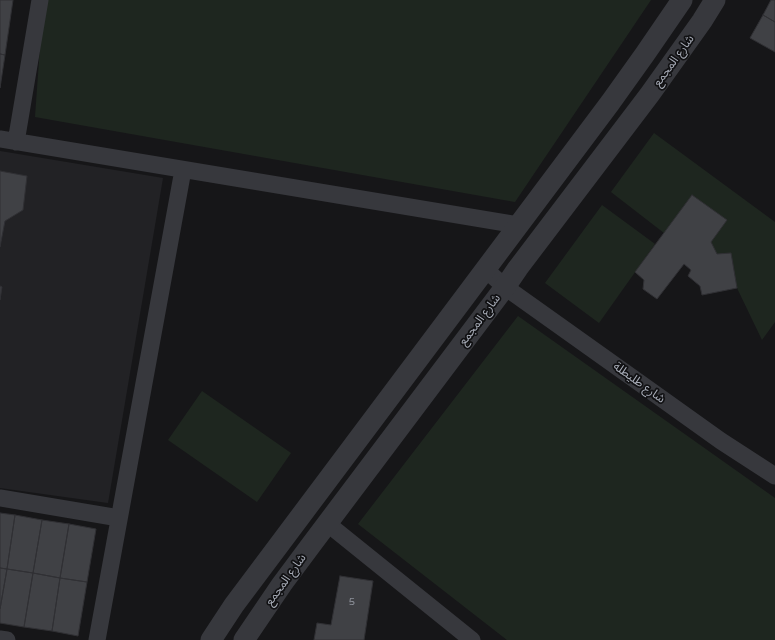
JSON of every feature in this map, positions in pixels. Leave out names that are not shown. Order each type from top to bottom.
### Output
[{"type":"street","points":[[40,0],[8,141],[518,225]]},
{"type":"street","points":[[211,640],[239,599],[614,97],[682,0]]},
{"type":"street","name":"شارع المجمع","points":[[244,640],[282,584],[650,94],[702,21],[715,0]]},
{"type":"street","points":[[97,640],[183,170]]},
{"type":"street","name":"شارع طليطلة","points":[[485,269],[505,286],[715,436],[775,476]]},
{"type":"street","points":[[0,498],[119,518]]},
{"type":"street","points":[[328,524],[472,640]]},
{"type":"street","points":[[0,639],[7,640]]},
{"type":"shaded area","points":[[46,0],[651,0],[515,202],[35,117],[41,33]]},
{"type":"shaded area","points":[[654,133],[775,222],[775,322],[762,340],[737,288],[731,253],[717,254],[711,242],[727,220],[692,195],[664,233],[611,192]]},
{"type":"shaded area","points":[[0,151],[163,178],[108,503],[0,488]]},
{"type":"shaded area","points":[[602,205],[655,244],[599,323],[545,283]]},
{"type":"shaded area","points":[[518,316],[775,498],[775,640],[507,640],[358,524]]},
{"type":"shaded area","points":[[202,391],[291,453],[257,502],[168,440]]},
{"type":"building","points":[[0,0],[13,0],[5,55],[0,54]]},
{"type":"building","points":[[771,0],[775,0],[775,22],[763,15]]},
{"type":"building","points":[[763,15],[775,22],[775,52],[750,38]]},
{"type":"building","points":[[0,54],[5,55],[0,88]]},
{"type":"building","points":[[0,171],[27,176],[23,210],[5,221],[0,247]]},
{"type":"building","points":[[692,195],[727,220],[711,242],[717,254],[731,253],[737,288],[702,295],[700,286],[688,276],[691,270],[684,264],[657,299],[643,289],[644,280],[635,272]]},
{"type":"building","points":[[0,286],[2,287],[0,300]]},
{"type":"building","points":[[0,513],[15,515],[7,569],[0,568]]},
{"type":"building","points":[[15,515],[42,520],[33,573],[7,569]]},
{"type":"building","points":[[42,520],[69,524],[60,578],[33,573]]},
{"type":"building","points":[[69,524],[96,529],[87,582],[60,578]]},
{"type":"building","points":[[0,568],[7,569],[0,609]]},
{"type":"building","points":[[7,569],[33,573],[24,627],[0,623],[0,609]]},
{"type":"building","points":[[33,573],[60,578],[52,631],[24,627]]},
{"type":"building","points":[[340,576],[373,581],[364,640],[314,640],[317,623],[331,625]]},
{"type":"building","points":[[60,578],[87,582],[78,636],[52,631]]}]
